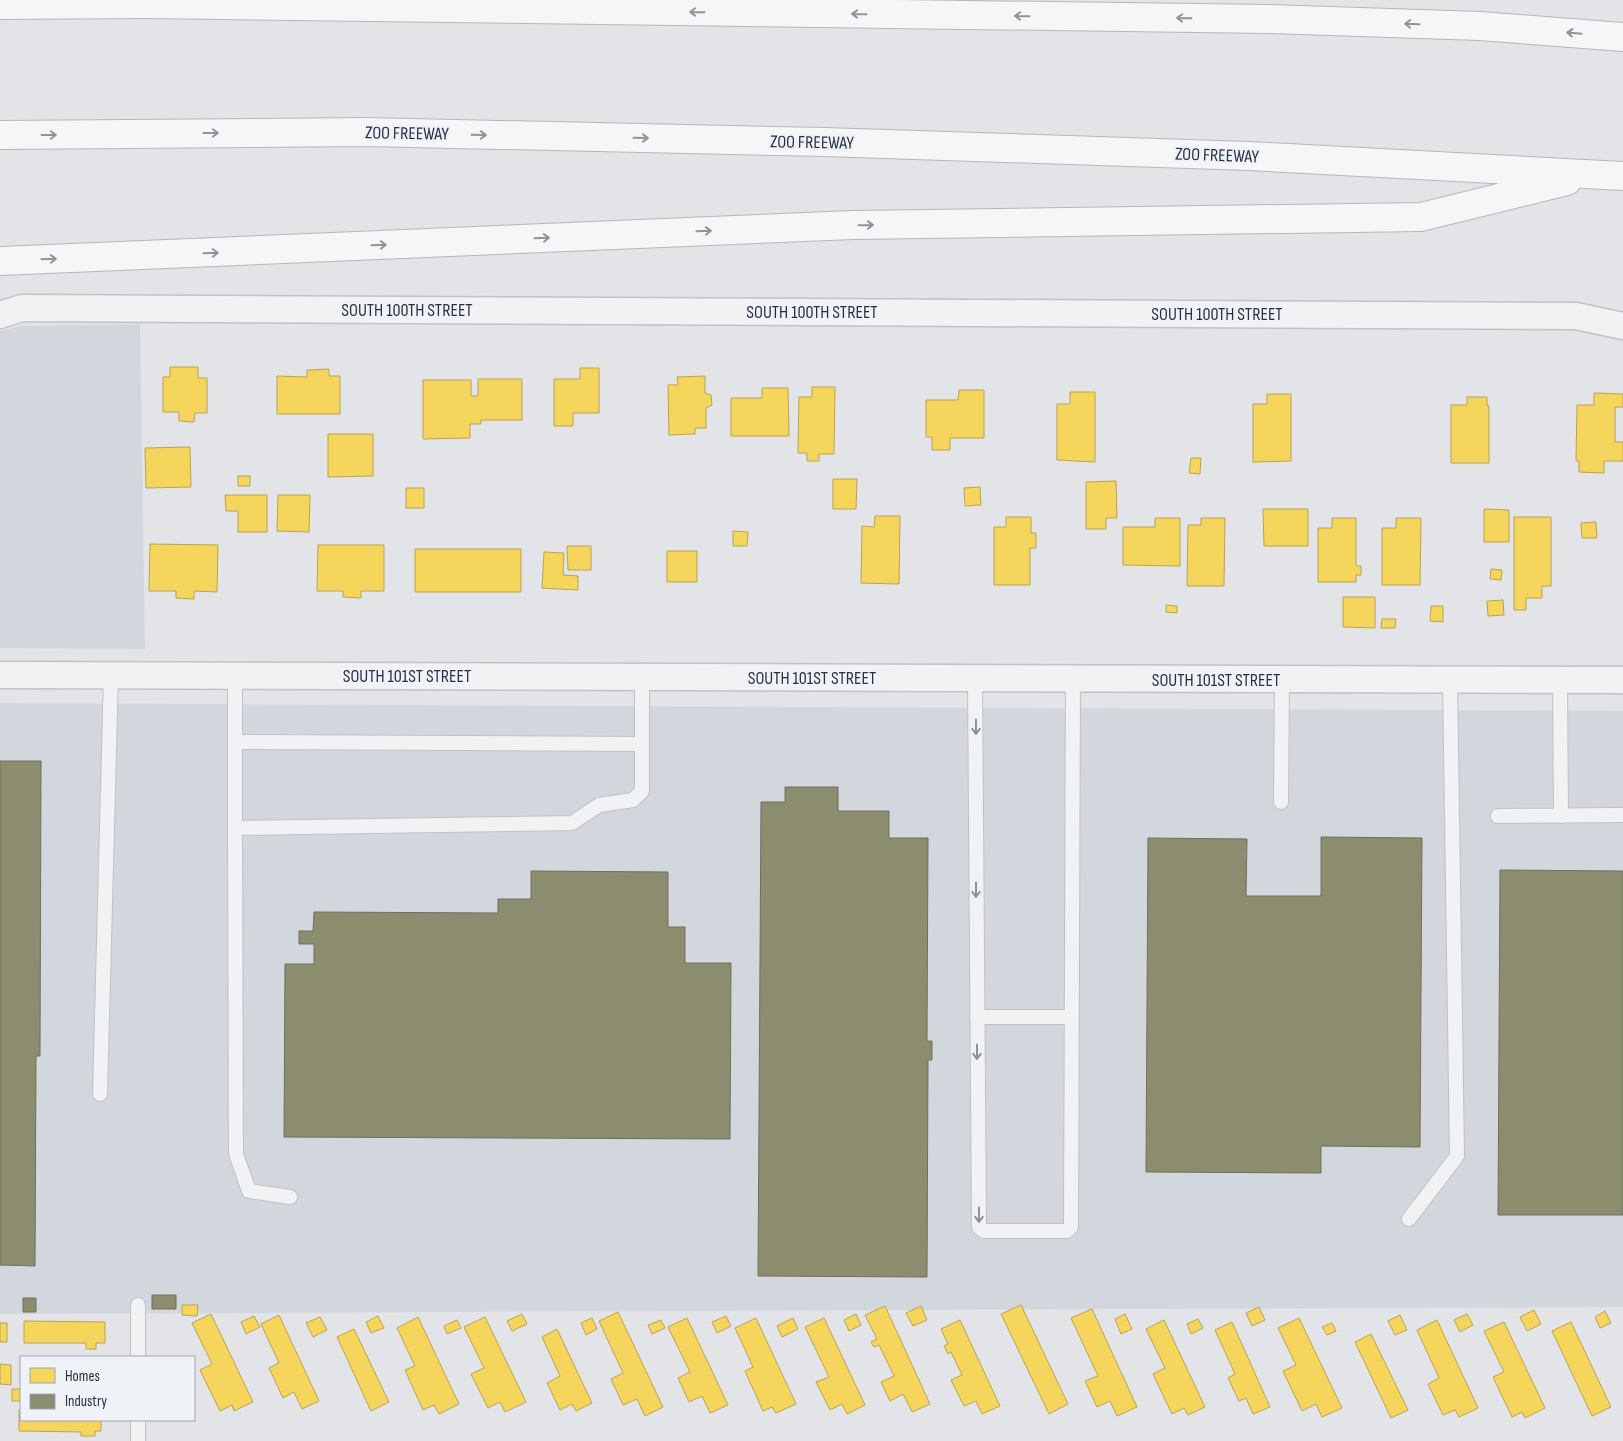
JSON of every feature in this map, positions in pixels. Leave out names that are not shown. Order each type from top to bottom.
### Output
[{"type":"highway","points":[[1202,0],[1268,20]]},
{"type":"highway","points":[[0,5],[149,4],[1268,20],[1480,26],[1623,37]]},
{"type":"highway","name":"ZOO FREEWAY","points":[[0,135],[365,132],[815,141],[1249,156],[1610,175]]},
{"type":"highway","points":[[0,261],[853,225],[1421,216],[1610,175]]},
{"type":"street","name":"SOUTH 100TH STREET","points":[[0,315],[22,308],[42,308],[1576,316],[1623,326]]},
{"type":"street","name":"SOUTH 101ST STREET","points":[[0,675],[1623,680]]},
{"type":"lane","points":[[100,1094],[111,675]]},
{"type":"lane","points":[[235,676],[236,1154],[249,1191],[290,1197]]},
{"type":"lane","points":[[235,828],[572,823],[599,805],[633,800],[642,791],[642,677]]},
{"type":"lane","points":[[975,678],[979,1226],[984,1231],[1067,1231],[1071,1227],[1074,678]]},
{"type":"lane","points":[[1281,802],[1282,680]]},
{"type":"lane","points":[[1409,1219],[1457,1156],[1450,680]]},
{"type":"lane","points":[[1560,680],[1561,816]]},
{"type":"lane","points":[[235,742],[642,744]]},
{"type":"lane","points":[[1498,816],[1623,815]]},
{"type":"lane","points":[[977,1017],[1072,1017]]},
{"type":"lane","points":[[138,1305],[138,1356]]},
{"type":"lane","points":[[138,1421],[138,1441]]},
{"type":"shaded area","points":[[140,324],[145,649],[0,648],[0,331],[21,326]]},
{"type":"shaded area","points":[[0,703],[1623,711],[1623,1307],[0,1314]]},
{"type":"building: Homes","points":[[170,367],[198,367],[198,378],[207,378],[207,413],[195,413],[194,422],[179,421],[179,412],[163,412],[163,377],[170,377]]},
{"type":"building: Homes","points":[[580,368],[599,368],[599,413],[573,413],[573,426],[554,426],[554,379],[580,379]]},
{"type":"building: Homes","points":[[329,369],[329,376],[340,376],[340,414],[277,414],[277,376],[307,377],[307,370]]},
{"type":"building: Homes","points":[[705,376],[705,393],[711,395],[712,405],[706,408],[706,428],[695,428],[695,434],[669,435],[668,385],[678,385],[677,377]]},
{"type":"building: Homes","points":[[478,379],[522,379],[522,420],[481,420],[481,424],[470,424],[470,438],[423,439],[423,380],[471,380],[471,396],[478,396]]},
{"type":"building: Homes","points":[[812,387],[835,387],[834,454],[819,454],[819,461],[807,461],[807,453],[798,453],[799,397],[812,397]]},
{"type":"building: Homes","points":[[762,388],[788,388],[789,436],[731,436],[731,398],[762,398]]},
{"type":"building: Homes","points":[[959,390],[984,390],[984,438],[950,438],[950,450],[932,450],[932,437],[926,437],[926,400],[958,400]]},
{"type":"building: Homes","points":[[1070,392],[1095,392],[1095,462],[1057,460],[1057,404],[1070,404]]},
{"type":"building: Homes","points":[[1594,393],[1623,394],[1623,407],[1615,407],[1615,442],[1623,442],[1623,461],[1604,461],[1604,473],[1579,472],[1579,461],[1576,461],[1577,405],[1594,405]]},
{"type":"building: Homes","points":[[1267,394],[1291,394],[1291,461],[1253,462],[1253,404],[1267,404]]},
{"type":"building: Homes","points":[[1467,397],[1487,397],[1487,405],[1489,406],[1489,463],[1451,463],[1451,405],[1467,405]]},
{"type":"building: Homes","points":[[328,434],[373,434],[373,476],[328,477]]},
{"type":"building: Homes","points":[[190,447],[191,487],[146,488],[145,448]]},
{"type":"building: Homes","points":[[1191,458],[1201,458],[1200,474],[1189,473]]},
{"type":"building: Homes","points":[[238,476],[250,476],[250,486],[238,486]]},
{"type":"building: Homes","points":[[833,479],[857,479],[856,509],[833,509]]},
{"type":"building: Homes","points":[[1116,481],[1117,518],[1106,518],[1106,529],[1086,529],[1086,482]]},
{"type":"building: Homes","points":[[980,487],[981,505],[965,506],[964,488]]},
{"type":"building: Homes","points":[[406,488],[424,488],[424,508],[406,508]]},
{"type":"building: Homes","points":[[225,495],[267,495],[267,532],[238,532],[238,511],[226,511]]},
{"type":"building: Homes","points":[[278,495],[310,495],[309,532],[277,531]]},
{"type":"building: Homes","points":[[1263,509],[1308,509],[1308,546],[1264,546]]},
{"type":"building: Homes","points":[[1484,509],[1509,510],[1509,542],[1484,542]]},
{"type":"building: Homes","points":[[875,516],[900,516],[899,584],[861,583],[862,526],[874,527]]},
{"type":"building: Homes","points":[[1006,517],[1031,517],[1031,533],[1036,533],[1036,548],[1030,548],[1030,585],[994,585],[994,527],[1006,527]]},
{"type":"building: Homes","points":[[1514,517],[1551,517],[1551,586],[1542,586],[1542,598],[1526,598],[1526,610],[1514,610]]},
{"type":"building: Homes","points":[[1155,518],[1180,518],[1180,566],[1123,565],[1123,527],[1155,527]]},
{"type":"building: Homes","points":[[1201,518],[1225,518],[1224,586],[1187,586],[1188,525],[1201,525]]},
{"type":"building: Homes","points":[[1332,518],[1356,518],[1356,566],[1361,566],[1361,575],[1356,575],[1356,582],[1318,582],[1318,528],[1332,528]]},
{"type":"building: Homes","points":[[1396,518],[1421,518],[1420,585],[1382,585],[1382,528],[1396,528]]},
{"type":"building: Homes","points":[[1596,522],[1597,538],[1582,538],[1581,523]]},
{"type":"building: Homes","points":[[733,531],[748,532],[747,546],[733,546]]},
{"type":"building: Homes","points":[[150,544],[218,545],[217,592],[194,591],[194,599],[176,598],[176,591],[149,591]]},
{"type":"building: Homes","points":[[318,545],[384,545],[384,591],[361,591],[361,598],[343,597],[343,591],[317,591]]},
{"type":"building: Homes","points":[[567,546],[591,546],[591,570],[568,570]]},
{"type":"building: Homes","points":[[415,549],[521,549],[521,592],[415,592]]},
{"type":"building: Homes","points":[[667,551],[697,551],[697,582],[667,582]]},
{"type":"building: Homes","points":[[544,552],[564,553],[563,575],[578,576],[578,590],[542,588]]},
{"type":"building: Homes","points":[[1491,569],[1502,570],[1501,580],[1490,579]]},
{"type":"building: Homes","points":[[1343,597],[1375,597],[1375,628],[1343,627]]},
{"type":"building: Homes","points":[[1503,600],[1504,615],[1488,616],[1487,601]]},
{"type":"building: Homes","points":[[1166,605],[1177,606],[1177,613],[1166,612]]},
{"type":"building: Homes","points":[[1431,606],[1443,606],[1443,622],[1430,621]]},
{"type":"building: Homes","points":[[1382,619],[1396,619],[1395,628],[1381,628]]},
{"type":"building: Homes","points":[[182,1305],[198,1305],[197,1316],[182,1315]]},
{"type":"building: Homes","points":[[1021,1305],[1068,1404],[1049,1414],[1001,1314]]},
{"type":"building: Homes","points":[[885,1306],[930,1404],[912,1412],[903,1394],[890,1401],[881,1382],[894,1376],[879,1345],[874,1347],[871,1342],[877,1339],[865,1315]]},
{"type":"building: Homes","points":[[921,1306],[927,1320],[913,1326],[906,1313]]},
{"type":"building: Homes","points":[[1259,1307],[1265,1320],[1252,1326],[1246,1313]]},
{"type":"building: Homes","points":[[1092,1309],[1137,1407],[1117,1416],[1110,1401],[1097,1407],[1085,1381],[1098,1376],[1071,1318]]},
{"type":"building: Homes","points":[[1534,1310],[1541,1324],[1527,1331],[1520,1317]]},
{"type":"building: Homes","points":[[1605,1311],[1611,1323],[1600,1328],[1595,1317]]},
{"type":"building: Homes","points":[[618,1312],[663,1407],[645,1416],[637,1399],[623,1405],[611,1379],[623,1373],[599,1321]]},
{"type":"building: Homes","points":[[211,1314],[253,1402],[234,1411],[232,1405],[220,1411],[200,1370],[212,1364],[192,1323]]},
{"type":"building: Homes","points":[[522,1314],[527,1324],[512,1331],[507,1321]]},
{"type":"building: Homes","points":[[856,1314],[861,1325],[849,1331],[844,1320]]},
{"type":"building: Homes","points":[[1125,1314],[1132,1329],[1121,1334],[1115,1319]]},
{"type":"building: Homes","points":[[1467,1314],[1473,1325],[1460,1332],[1454,1320]]},
{"type":"building: Homes","points":[[279,1315],[319,1401],[302,1409],[294,1392],[283,1398],[269,1368],[279,1363],[261,1324]]},
{"type":"building: Homes","points":[[1400,1315],[1407,1330],[1395,1335],[1388,1321]]},
{"type":"building: Homes","points":[[254,1316],[260,1327],[246,1334],[241,1322]]},
{"type":"building: Homes","points":[[378,1316],[384,1328],[371,1333],[366,1322]]},
{"type":"building: Homes","points":[[726,1316],[731,1326],[717,1333],[712,1322]]},
{"type":"building: Homes","points":[[320,1317],[327,1330],[313,1337],[306,1323]]},
{"type":"building: Homes","points":[[418,1317],[459,1404],[439,1414],[434,1405],[423,1410],[405,1370],[415,1366],[397,1328]]},
{"type":"building: Homes","points":[[485,1317],[526,1402],[505,1412],[500,1402],[488,1408],[471,1374],[484,1368],[464,1327]]},
{"type":"building: Homes","points":[[592,1318],[597,1329],[586,1335],[581,1323]]},
{"type":"building: Homes","points":[[687,1318],[728,1405],[710,1413],[702,1396],[689,1402],[678,1378],[690,1372],[668,1327]]},
{"type":"building: Homes","points":[[756,1318],[796,1404],[776,1413],[772,1407],[763,1411],[745,1371],[753,1367],[735,1328]]},
{"type":"building: Homes","points":[[793,1318],[798,1329],[782,1337],[777,1326]]},
{"type":"building: Homes","points":[[824,1318],[865,1405],[847,1414],[842,1404],[830,1410],[816,1382],[829,1377],[805,1327]]},
{"type":"building: Homes","points":[[1299,1318],[1342,1408],[1322,1417],[1316,1404],[1302,1411],[1283,1371],[1296,1365],[1278,1328]]},
{"type":"building: Homes","points":[[1198,1319],[1203,1328],[1191,1334],[1187,1324]]},
{"type":"building: Homes","points":[[457,1320],[461,1328],[447,1334],[444,1326]]},
{"type":"building: Homes","points":[[661,1320],[665,1328],[652,1334],[648,1325]]},
{"type":"building: Homes","points":[[960,1320],[1000,1406],[982,1414],[976,1401],[964,1406],[951,1380],[962,1375],[951,1352],[948,1354],[944,1346],[948,1344],[941,1329]]},
{"type":"building: Homes","points":[[1164,1320],[1205,1407],[1188,1415],[1184,1408],[1172,1414],[1153,1374],[1165,1368],[1146,1329]]},
{"type":"building: Homes","points":[[1437,1320],[1478,1408],[1459,1417],[1455,1410],[1443,1415],[1428,1384],[1439,1378],[1417,1330]]},
{"type":"building: Homes","points":[[24,1321],[105,1322],[105,1343],[96,1343],[96,1349],[86,1349],[86,1343],[24,1343]]},
{"type":"building: Homes","points":[[1232,1322],[1270,1407],[1253,1414],[1246,1398],[1239,1401],[1228,1378],[1235,1374],[1215,1330]]},
{"type":"building: Homes","points":[[1504,1322],[1545,1408],[1525,1418],[1522,1412],[1512,1417],[1493,1377],[1504,1372],[1484,1331]]},
{"type":"building: Homes","points":[[1571,1322],[1611,1407],[1592,1416],[1552,1331]]},
{"type":"building: Homes","points":[[0,1323],[7,1323],[7,1342],[0,1342]]},
{"type":"building: Homes","points":[[1332,1323],[1336,1331],[1327,1335],[1322,1327]]},
{"type":"building: Homes","points":[[354,1329],[389,1402],[371,1411],[337,1337]]},
{"type":"building: Homes","points":[[557,1329],[592,1403],[576,1411],[572,1404],[560,1410],[547,1383],[560,1376],[542,1337]]},
{"type":"building: Homes","points":[[1371,1334],[1408,1410],[1391,1418],[1355,1342]]},
{"type":"building: Homes","points":[[0,1364],[11,1365],[11,1385],[0,1384]]},
{"type":"building: Homes","points":[[12,1389],[20,1389],[20,1401],[12,1401]]},
{"type":"building: Homes","points":[[19,1410],[20,1421],[101,1421],[101,1431],[95,1431],[95,1436],[81,1436],[81,1432],[19,1431]]},
{"type":"building: Industry","points":[[0,761],[41,761],[40,1056],[36,1056],[35,1266],[0,1265]]},
{"type":"building: Industry","points":[[785,787],[838,787],[838,811],[889,811],[889,838],[928,838],[927,1041],[932,1041],[932,1060],[928,1060],[927,1277],[758,1276],[761,802],[785,802]]},
{"type":"building: Industry","points":[[1321,837],[1422,838],[1420,1147],[1321,1146],[1321,1173],[1146,1172],[1148,838],[1247,839],[1246,896],[1321,896]]},
{"type":"building: Industry","points":[[1500,870],[1623,871],[1623,1215],[1498,1215]]},
{"type":"building: Industry","points":[[531,871],[668,872],[668,927],[685,927],[685,963],[731,963],[730,1139],[284,1137],[285,964],[314,964],[314,944],[299,944],[299,931],[313,931],[314,912],[498,913],[498,899],[531,899]]},
{"type":"building: Industry","points":[[152,1295],[176,1295],[176,1309],[152,1309]]},
{"type":"building: Industry","points":[[23,1298],[36,1298],[36,1312],[23,1312]]}]
